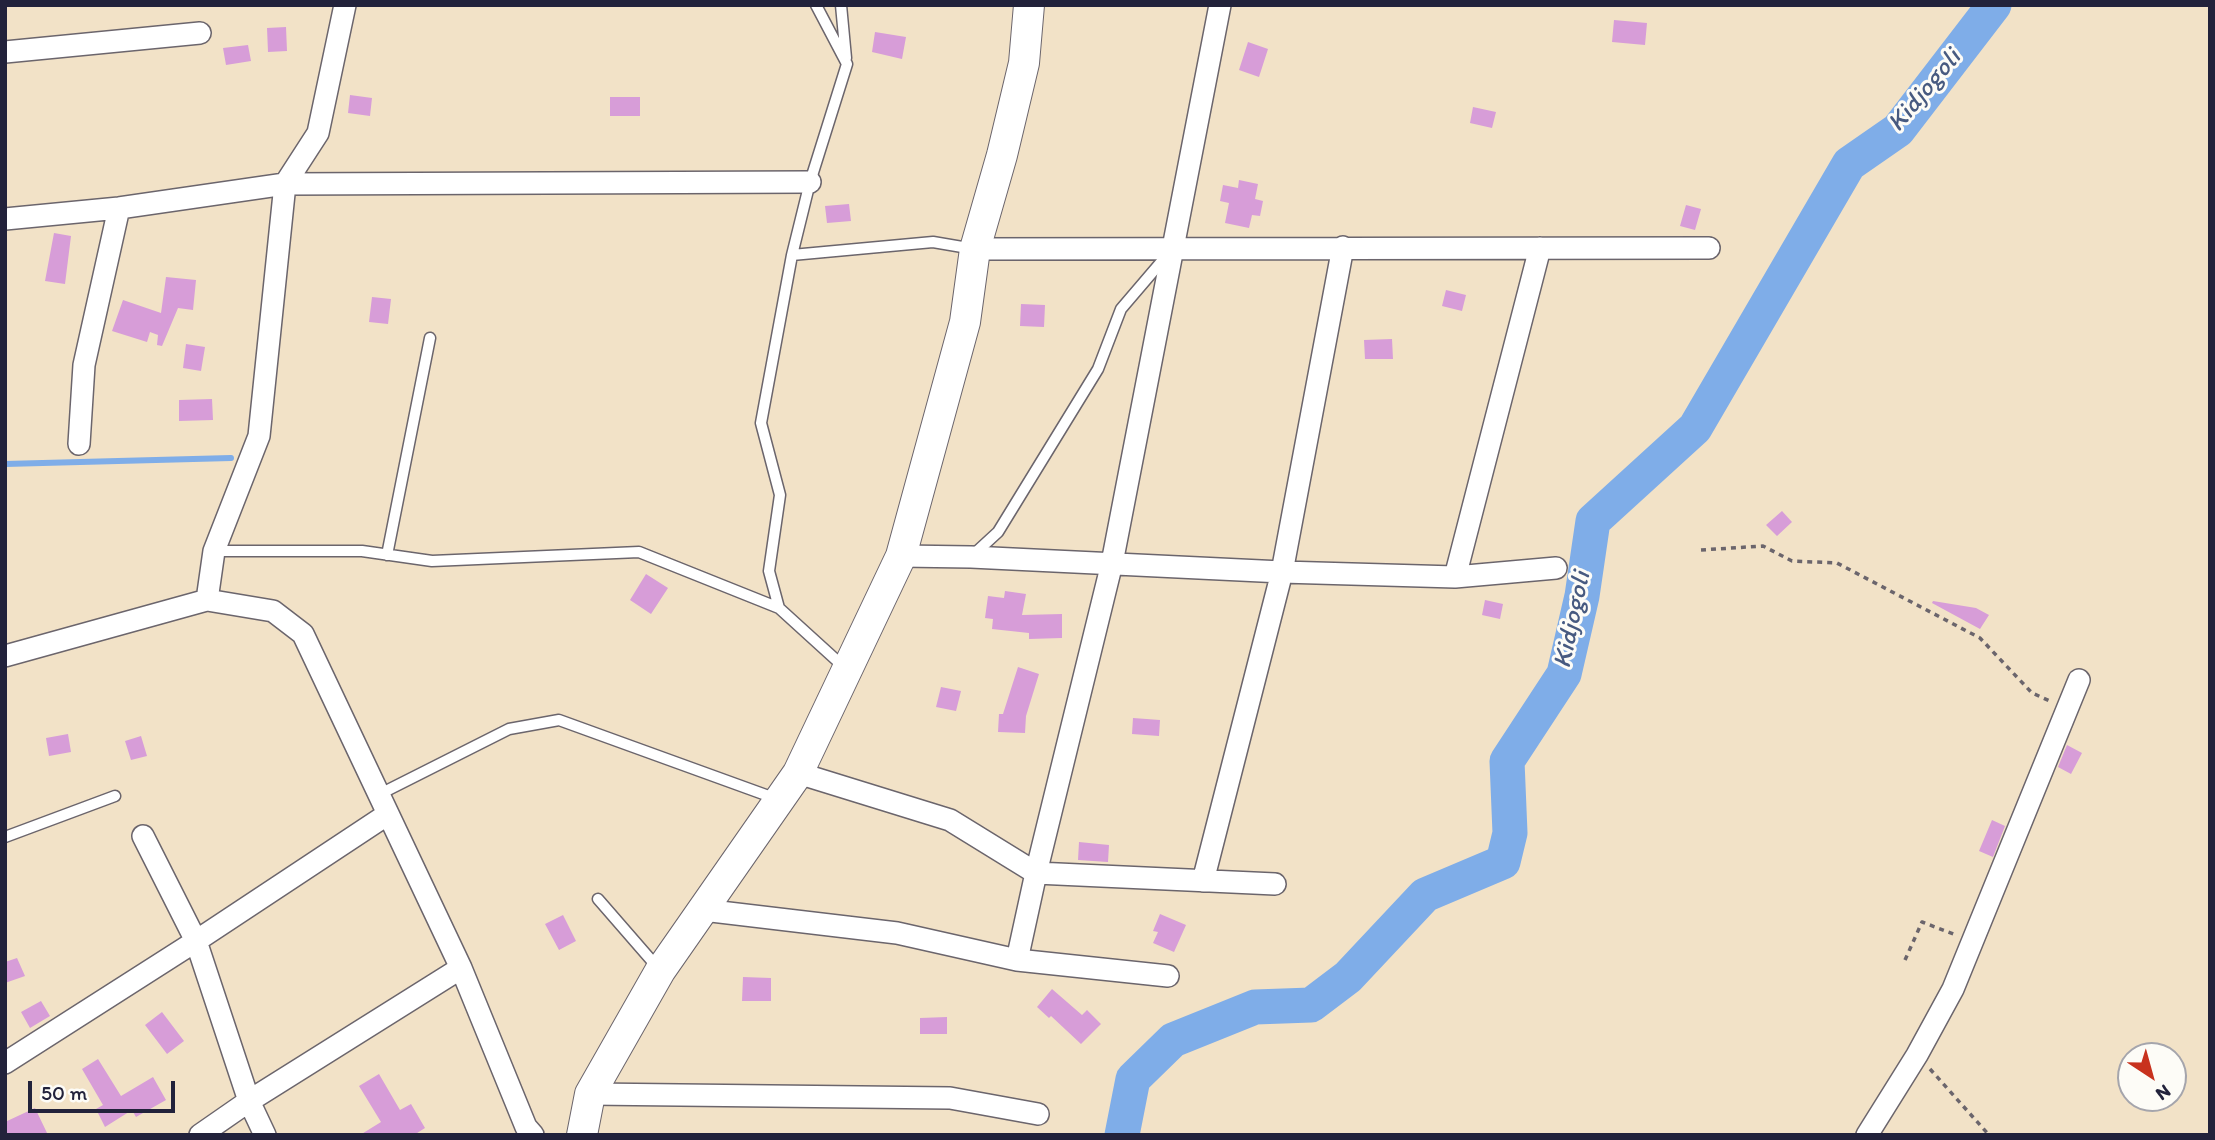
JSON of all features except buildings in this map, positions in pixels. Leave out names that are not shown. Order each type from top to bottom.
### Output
[{"type":"street","points":[[207,600],[214,551],[259,436],[285,184],[318,133],[345,5]]},
{"type":"street","points":[[582,1135],[590,1094],[660,971],[798,773],[901,556],[965,322],[975,249],[1002,155],[1024,63],[1029,5]]},
{"type":"street","points":[[1017,960],[1112,564],[1220,5]]},
{"type":"street","points":[[5,52],[200,33]]},
{"type":"street","points":[[5,219],[119,208],[285,184],[810,182]]},
{"type":"street","points":[[79,444],[84,365],[119,208]]},
{"type":"street","points":[[1203,881],[1282,572],[1343,247]]},
{"type":"street","points":[[1455,578],[1541,248]]},
{"type":"street","points":[[975,249],[1709,248]]},
{"type":"street","points":[[901,556],[1455,578],[1556,568]]},
{"type":"street","points":[[5,656],[207,600],[273,611],[303,634],[461,968],[524,1132]]},
{"type":"street","points":[[1867,1135],[1917,1055],[1953,989],[2079,680]]},
{"type":"street","points":[[798,773],[950,820],[1036,873],[1275,884]]},
{"type":"street","points":[[5,1062],[197,941],[388,814]]},
{"type":"street","points":[[143,836],[197,941],[249,1101],[265,1135]]},
{"type":"street","points":[[703,910],[897,933],[1017,960],[1168,976]]},
{"type":"street","points":[[200,1135],[249,1101],[461,968]]},
{"type":"street","points":[[590,1094],[950,1098],[1038,1114]]},
{"type":"lane","points":[[816,5],[847,64]]},
{"type":"lane","points":[[779,608],[769,571],[780,495],[761,423],[792,255],[810,182],[847,64],[841,5]]},
{"type":"lane","points":[[792,255],[933,243],[975,249]]},
{"type":"lane","points":[[971,557],[999,532],[1098,369],[1121,310],[1174,247]]},
{"type":"lane","points":[[387,555],[430,338]]},
{"type":"lane","points":[[214,551],[362,551],[432,561],[639,552],[779,608],[847,670]]},
{"type":"lane","points":[[378,795],[509,729],[559,720],[779,800]]},
{"type":"lane","points":[[5,837],[115,796]]},
{"type":"lane","points":[[598,899],[660,971]]},
{"type":"path","points":[[1701,550],[1763,546],[1792,561],[1837,563],[1980,638],[2032,693],[2068,709]]},
{"type":"path","points":[[1905,960],[1922,922],[1974,942]]},
{"type":"path","points":[[1917,1055],[1989,1135]]},
{"type":"waterway","name":"Kidjogoli","points":[[1122,1135],[1133,1079],[1173,1040],[1255,1007],[1311,1005],[1348,977],[1425,895],[1503,862],[1510,833],[1507,761],[1564,674],[1582,596],[1593,521],[1695,428],[1849,164],[1898,130],[1994,5]]},
{"type":"waterway","points":[[5,464],[231,458]]}]
